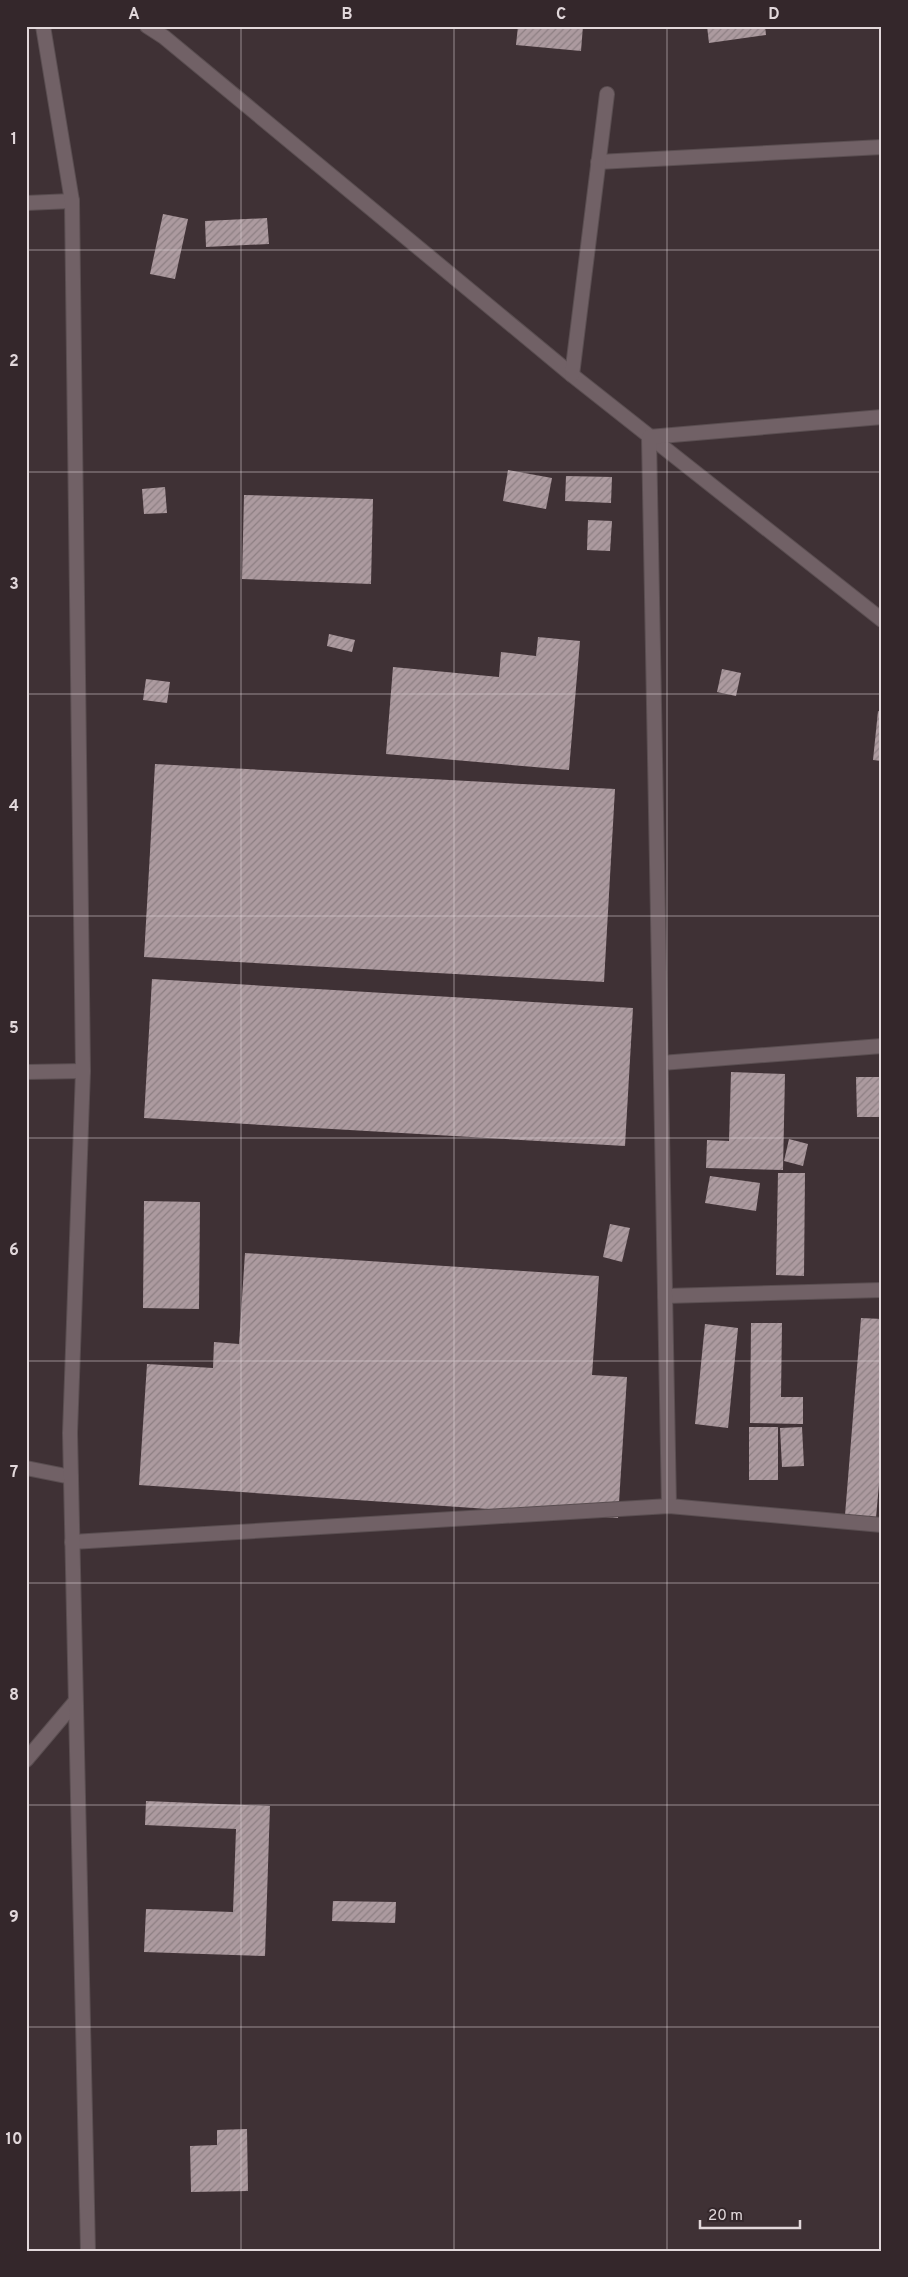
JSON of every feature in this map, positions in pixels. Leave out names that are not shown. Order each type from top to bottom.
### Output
[{"type":"street","points":[[43,26],[72,201],[83,1071],[70,1433],[88,2251]]},
{"type":"street","points":[[147,26],[164,37],[572,376],[882,620]]},
{"type":"street","points":[[572,376],[607,94]]},
{"type":"street","points":[[598,162],[882,148]]},
{"type":"street","points":[[26,203],[72,201]]},
{"type":"street","points":[[649,437],[882,417]]},
{"type":"street","points":[[649,437],[669,1506]]},
{"type":"street","points":[[661,1063],[882,1046]]},
{"type":"street","points":[[26,1072],[83,1071]]},
{"type":"street","points":[[664,1296],[882,1290]]},
{"type":"street","points":[[26,1468],[71,1477]]},
{"type":"street","points":[[72,1542],[669,1506],[882,1525]]},
{"type":"street","points":[[26,1760],[75,1702]]},
{"type":"building","points":[[518,26],[583,26],[581,51],[516,45]]},
{"type":"building","points":[[707,26],[765,26],[766,35],[709,43]]},
{"type":"building","points":[[163,214],[188,219],[175,279],[150,274]]},
{"type":"building","points":[[267,218],[269,244],[206,247],[205,221]]},
{"type":"building","points":[[508,470],[552,478],[546,509],[503,501]]},
{"type":"building","points":[[566,476],[612,477],[611,503],[565,501]]},
{"type":"building","points":[[165,487],[167,513],[144,514],[142,489]]},
{"type":"building","points":[[244,495],[373,499],[371,584],[242,579]]},
{"type":"building","points":[[588,520],[612,521],[610,551],[587,550]]},
{"type":"building","points":[[329,634],[355,640],[352,652],[327,646]]},
{"type":"building","points":[[538,637],[580,641],[569,770],[386,754],[393,667],[499,677],[501,652],[536,656]]},
{"type":"building","points":[[722,669],[741,673],[736,696],[717,692]]},
{"type":"building","points":[[146,679],[170,682],[167,703],[143,700]]},
{"type":"building","points":[[878,711],[882,712],[882,761],[873,760]]},
{"type":"building","points":[[155,764],[615,789],[604,982],[144,957]]},
{"type":"building","points":[[152,979],[633,1008],[625,1146],[144,1118]]},
{"type":"building","points":[[731,1072],[785,1074],[783,1170],[706,1168],[707,1140],[729,1141]]},
{"type":"building","points":[[856,1077],[882,1077],[882,1117],[857,1117]]},
{"type":"building","points":[[789,1139],[808,1144],[803,1166],[784,1161]]},
{"type":"building","points":[[778,1173],[805,1173],[804,1276],[776,1275]]},
{"type":"building","points":[[710,1176],[760,1183],[756,1211],[705,1203]]},
{"type":"building","points":[[144,1201],[200,1202],[199,1309],[143,1308]]},
{"type":"building","points":[[610,1224],[630,1228],[622,1262],[603,1257]]},
{"type":"building","points":[[245,1253],[599,1276],[592,1375],[627,1377],[618,1518],[139,1485],[147,1364],[213,1368],[214,1342],[239,1344]]},
{"type":"building","points":[[861,1318],[882,1319],[882,1450],[876,1518],[845,1515]]},
{"type":"building","points":[[751,1323],[782,1323],[781,1397],[803,1397],[803,1424],[750,1423]]},
{"type":"building","points":[[705,1324],[738,1328],[728,1428],[695,1424]]},
{"type":"building","points":[[749,1427],[778,1427],[778,1480],[749,1480]]},
{"type":"building","points":[[802,1427],[804,1466],[782,1467],[780,1428]]},
{"type":"building","points":[[146,1801],[270,1806],[265,1956],[144,1952],[146,1909],[233,1912],[236,1829],[145,1825]]},
{"type":"building","points":[[333,1901],[396,1902],[395,1923],[332,1921]]},
{"type":"building","points":[[247,2129],[248,2191],[191,2192],[190,2146],[217,2145],[217,2130]]}]
